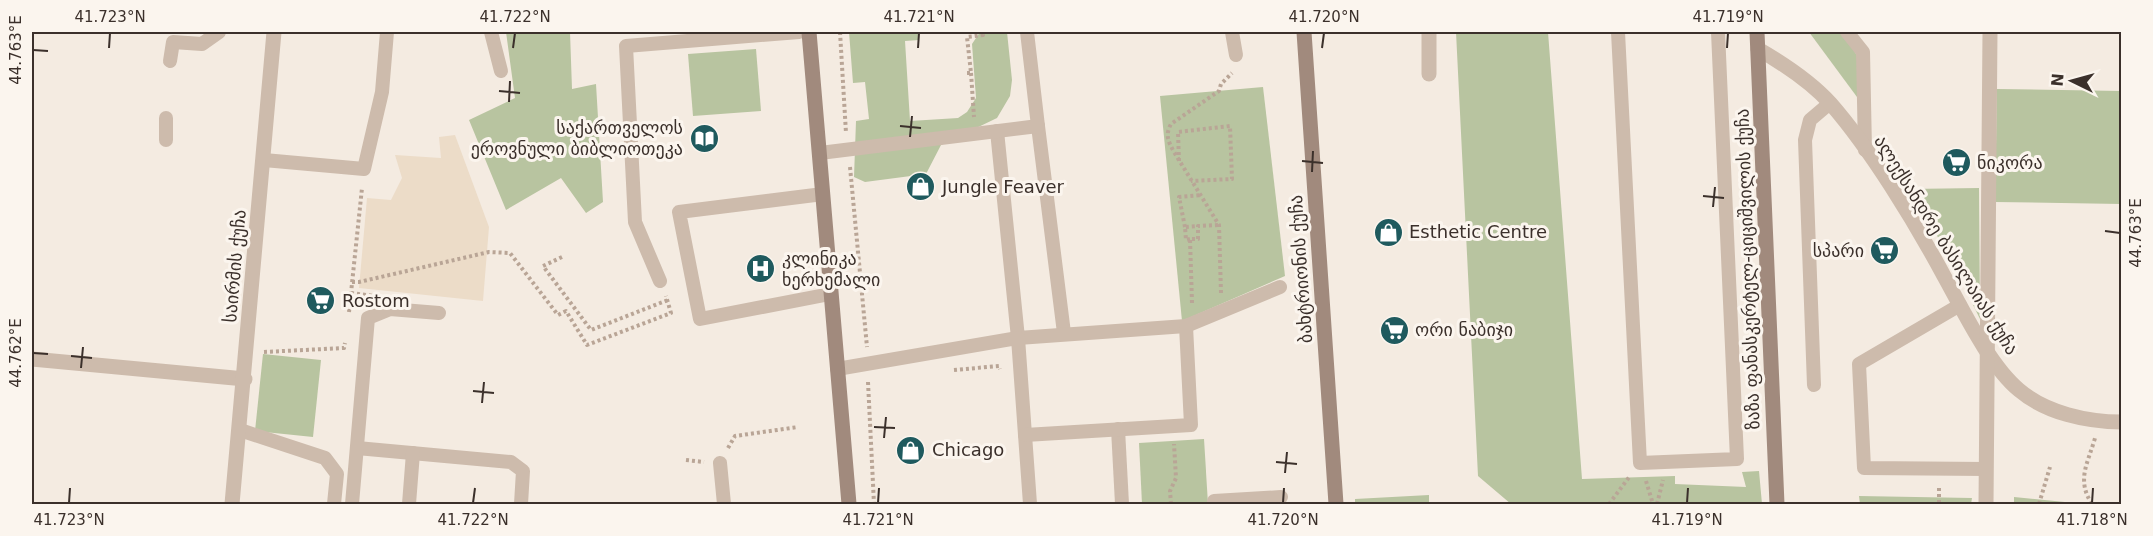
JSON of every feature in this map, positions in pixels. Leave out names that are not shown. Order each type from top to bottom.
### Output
[{"type":"street","name":"საირმის ქუჩა","points":[[232,504],[245,379],[274,32]]},
{"type":"street","points":[[808,32],[849,504]]},
{"type":"street","name":"ბახტრიონის ქუჩა","points":[[1304,32],[1336,504]]},
{"type":"street","points":[[1429,32],[1429,74]]},
{"type":"street","name":"ზაზა ფანასკერტელ-ციციშვილის ქუჩა","points":[[1757,32],[1777,504]]},
{"type":"street","points":[[1986,504],[1990,32]]},
{"type":"street","name":"ალექსანდრე ბასილაიას ქუჩა","points":[[1758,49],[1784,64],[1830,103],[1865,150],[1943,273],[1987,351],[2018,389],[2043,407],[2100,422],[2121,422]]},
{"type":"street","points":[[32,359],[245,379]]},
{"type":"lane","points":[[170,61],[173,42],[202,44],[219,32]]},
{"type":"lane","points":[[264,160],[363,169],[382,92],[387,32]]},
{"type":"lane","points":[[491,32],[501,71]]},
{"type":"lane","points":[[624,32],[635,222],[660,281]]},
{"type":"lane","points":[[626,46],[800,32]]},
{"type":"lane","points":[[1027,32],[1064,333]]},
{"type":"lane","points":[[1232,32],[1236,55]]},
{"type":"lane","points":[[1618,32],[1640,463],[1737,459],[1718,32]]},
{"type":"lane","points":[[1847,32],[1863,52],[1865,150]]},
{"type":"lane","points":[[1814,385],[1805,140],[1810,120],[1830,103]]},
{"type":"lane","points":[[166,118],[166,140]]},
{"type":"lane","points":[[820,153],[1038,126]]},
{"type":"lane","points":[[997,131],[1018,338],[1030,504]]},
{"type":"lane","points":[[823,194],[678,213],[700,319],[830,294]]},
{"type":"lane","points":[[837,369],[867,372],[1018,338],[1190,325],[1281,287]]},
{"type":"lane","points":[[1960,305],[1859,364],[1864,468],[1986,469]]},
{"type":"lane","points":[[352,504],[368,318],[390,309],[439,313]]},
{"type":"lane","points":[[1025,435],[1191,425],[1190,325]]},
{"type":"lane","points":[[1118,429],[1122,504]]},
{"type":"lane","points":[[240,430],[325,458],[337,474],[334,504]]},
{"type":"lane","points":[[357,448],[511,462],[523,471],[521,504]]},
{"type":"lane","points":[[409,504],[413,453]]},
{"type":"lane","points":[[720,464],[724,504]]},
{"type":"lane","points":[[1214,504],[1214,501],[1281,497]]},
{"type":"path","points":[[840,32],[847,150],[867,348],[874,504]]},
{"type":"path","points":[[967,73],[971,73],[967,37],[983,35],[983,32]]},
{"type":"path","points":[[1221,313],[1219,225],[1179,162],[1167,140],[1167,131],[1171,124],[1219,91],[1221,84],[1232,73],[1236,55]]},
{"type":"path","points":[[1179,162],[1178,132],[1230,126],[1232,179],[1191,181]]},
{"type":"path","points":[[850,167],[861,165]]},
{"type":"path","points":[[349,315],[363,169]]},
{"type":"path","points":[[1198,225],[1198,239],[1186,240],[1179,197],[1202,195]]},
{"type":"path","points":[[1185,226],[1219,225]]},
{"type":"path","points":[[1190,239],[1190,325]]},
{"type":"path","points":[[352,282],[489,252],[510,253],[558,315],[566,311],[587,345],[671,313],[668,300],[591,330],[543,266],[562,257]]},
{"type":"path","points":[[351,293],[372,294]]},
{"type":"path","points":[[260,352],[344,348],[346,337]]},
{"type":"path","points":[[867,348],[879,346]]},
{"type":"path","points":[[945,371],[999,366],[1000,377]]},
{"type":"path","points":[[867,372],[879,378]]},
{"type":"path","points":[[1171,504],[1170,491],[1176,478],[1174,426]]},
{"type":"path","points":[[720,464],[735,436],[798,427]]},
{"type":"path","points":[[2092,504],[2082,477],[2094,443]]},
{"type":"path","points":[[1609,504],[1640,463]]},
{"type":"path","points":[[2039,504],[2050,467]]},
{"type":"green space","points":[[506,32],[570,32],[572,89],[596,84],[603,202],[586,213],[561,178],[506,210],[469,120],[515,98]]},
{"type":"green space","points":[[849,32],[919,32],[919,40],[905,41],[910,121],[958,118],[967,112],[976,98],[972,44],[980,32],[1007,32],[1012,80],[1010,96],[997,118],[941,145],[926,174],[865,182],[854,177],[856,121],[869,119],[865,82],[853,83]]},
{"type":"green space","points":[[1456,32],[1548,32],[1582,479],[1675,476],[1675,484],[1746,487],[1742,472],[1759,471],[1762,504],[1511,504],[1478,476]]},
{"type":"green space","points":[[1809,32],[1842,32],[1858,57],[1857,97]]},
{"type":"green space","points":[[756,49],[761,111],[693,116],[688,54]]},
{"type":"green space","points":[[1263,87],[1285,276],[1182,321],[1160,96]]},
{"type":"green space","points":[[1997,89],[2121,91],[2121,204],[1995,202]]},
{"type":"green space","points":[[1979,188],[1980,319],[1948,254],[1909,189]]},
{"type":"green space","points":[[263,354],[321,360],[313,437],[255,431]]},
{"type":"green space","points":[[1204,439],[1208,504],[1142,504],[1139,443]]},
{"type":"green space","points":[[1429,495],[1429,504],[1355,504],[1355,499]]},
{"type":"green space","points":[[1859,496],[1972,498],[1971,504],[1860,504]]},
{"type":"green space","points":[[2014,497],[2085,504],[2014,504]]},
{"type":"shaded area","points":[[455,135],[489,227],[483,301],[359,288],[367,198],[391,200],[402,178],[395,155],[441,158],[439,137]]},
{"type":"place","name":"საქართველოს ეროვნული ბიბლიოთეკა","points":[[704,138]]},
{"type":"place","name":"ნიკორა","points":[[1956,163]]},
{"type":"place","name":"Jungle Feaver","points":[[921,187]]},
{"type":"place","name":"Esthetic Centre","points":[[1388,232]]},
{"type":"place","name":"სპარი","points":[[1885,251]]},
{"type":"place","name":"კლინიკა ხერხემალი","points":[[761,269]]},
{"type":"place","name":"Rostom","points":[[321,301]]},
{"type":"place","name":"ორი ნაბიჯი","points":[[1394,330]]},
{"type":"place","name":"Chicago","points":[[911,450]]}]
